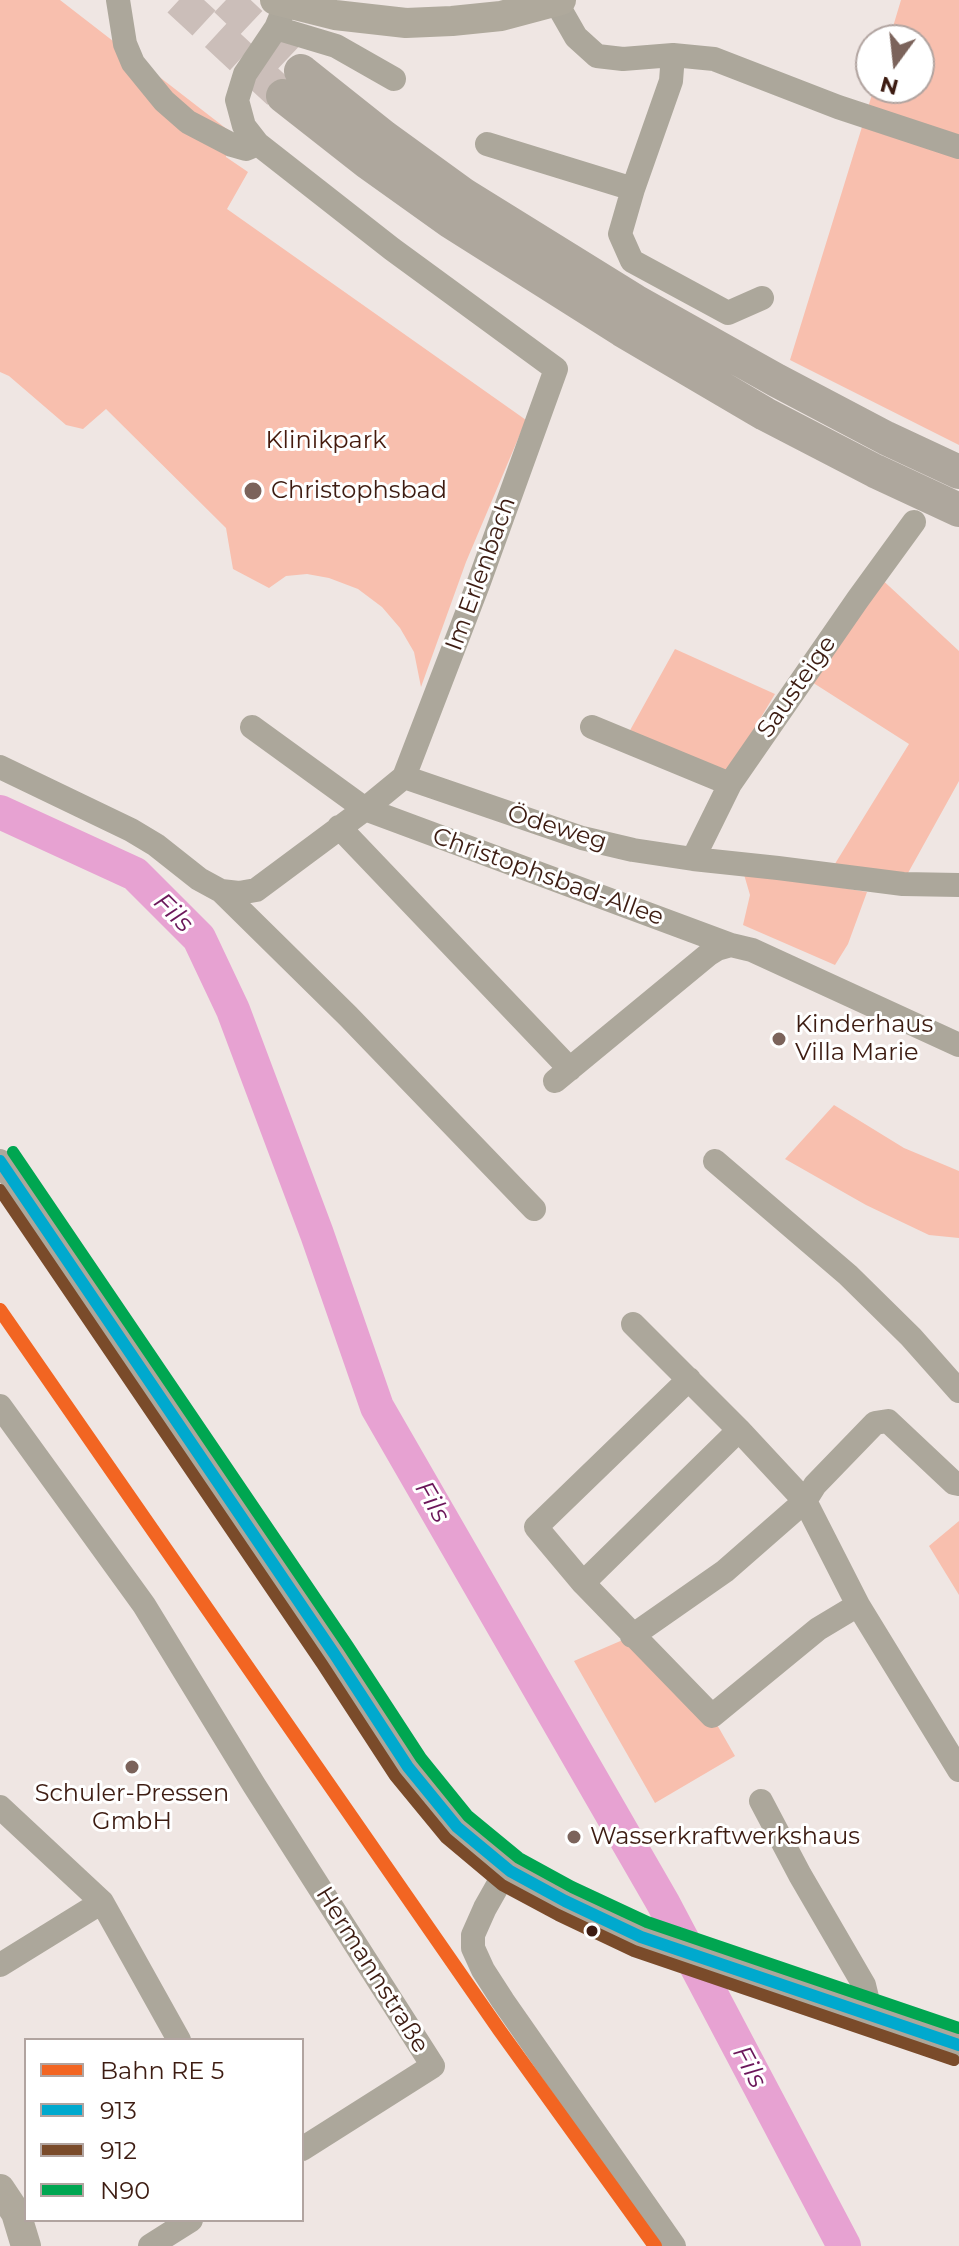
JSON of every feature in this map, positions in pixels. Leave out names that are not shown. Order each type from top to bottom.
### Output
[{"type":"highway","points":[[959,472],[886,438],[776,380],[635,301],[464,195],[384,137],[292,84],[367,162],[451,222],[622,330],[765,414],[959,510]]},
{"type":"main road","points":[[279,11],[406,23],[501,16],[559,1]]},
{"type":"main road","points":[[0,2189],[16,2213],[26,2246]]},
{"type":"main road","points":[[0,2237],[14,2246]]},
{"type":"street","points":[[118,0],[125,44],[133,63],[164,101],[188,122],[232,145],[246,149],[258,144],[244,126],[237,100],[245,74],[279,11],[394,79]]},
{"type":"street","points":[[559,1],[576,37],[597,56],[623,59],[673,55],[714,59],[838,107],[959,147]]},
{"type":"street","points":[[673,55],[671,81],[620,234],[632,261],[728,313],[762,298]]},
{"type":"street","name":"Im Erlenbach","points":[[258,144],[392,249],[556,369],[482,576],[404,777]]},
{"type":"street","points":[[487,144],[633,189]]},
{"type":"street","name":"Sausteige","points":[[693,859],[730,784],[798,674],[914,522]]},
{"type":"street","name":"Christophsbad-Allee","points":[[252,727],[365,809],[731,945],[752,950],[959,1045]]},
{"type":"street","points":[[592,727],[730,784]]},
{"type":"street","points":[[0,767],[131,830],[156,845],[199,879],[221,891],[354,1010],[534,1209]]},
{"type":"street","points":[[221,891],[239,893],[256,890],[404,777]]},
{"type":"street","name":"Ödeweg","points":[[404,777],[582,838],[633,850],[903,884],[959,885]]},
{"type":"street","points":[[339,827],[562,1075],[709,954],[731,945]]},
{"type":"street","points":[[0,1161],[417,1779],[457,1827],[510,1871],[641,1937],[959,2045]]},
{"type":"street","points":[[715,1161],[848,1275],[911,1337],[959,1391]]},
{"type":"street","points":[[633,1324],[805,1501],[858,1605],[959,1770]]},
{"type":"street","points":[[689,1379],[536,1527],[632,1636],[712,1716],[818,1629],[858,1605]]},
{"type":"street","name":"Hermannstraße","points":[[0,1406],[144,1605],[254,1785],[433,2066],[304,2148]]},
{"type":"street","points":[[632,1636],[725,1571],[805,1501],[815,1485],[875,1423],[888,1421],[954,1483],[959,1484]]},
{"type":"street","points":[[583,1583],[739,1430]]},
{"type":"street","points":[[761,1801],[864,1985],[871,2014]]},
{"type":"street","points":[[0,1807],[102,1902],[178,2038]]},
{"type":"street","points":[[510,1871],[485,1908],[473,1935],[473,1948],[503,2001],[674,2246]]},
{"type":"street","points":[[0,1965],[102,1902]]},
{"type":"street","points":[[150,2246],[188,2222]]},
{"type":"green space","name":"Klinikpark","points":[[0,0],[60,0],[228,130],[226,157],[248,172],[227,209],[526,420],[466,562],[421,687],[414,652],[400,628],[382,607],[358,589],[307,574],[286,576],[269,588],[233,569],[226,528],[106,409],[83,429],[66,425],[9,376],[0,372]]},
{"type":"green space","points":[[901,0],[959,0],[959,445],[790,360],[869,104],[935,104],[935,24],[894,24]]},
{"type":"green space","points":[[876,574],[959,651],[959,781],[908,873],[833,867],[909,744],[804,677]]},
{"type":"green space","points":[[675,649],[775,694],[727,774],[628,734]]},
{"type":"green space","points":[[743,871],[867,892],[848,944],[835,965],[743,925],[750,895]]},
{"type":"green space","points":[[834,1105],[904,1148],[959,1171],[959,1238],[929,1235],[866,1205],[785,1159]]},
{"type":"green space","points":[[959,1521],[959,1595],[929,1546]]},
{"type":"green space","points":[[632,1636],[712,1716],[735,1756],[655,1803],[574,1661]]},
{"type":"waterway","name":"Fils","points":[[0,812],[135,874],[199,938],[233,1010],[317,1234],[377,1407],[663,1903],[844,2246]]},
{"type":"tunnel","points":[[179,0],[283,96]]},
{"type":"tunnel","points":[[226,0],[301,71]]},
{"type":"transit line","name":"N90","points":[[13,1152],[421,1758],[468,1816],[519,1858],[647,1922],[959,2028]]},
{"type":"transit line","name":"913","points":[[0,1161],[408,1767],[457,1827],[510,1871],[641,1937],[959,2045]]},
{"type":"transit line","name":"912","points":[[0,1190],[395,1776],[446,1838],[502,1885],[634,1951],[954,2060]]},
{"type":"transit line","points":[[0,1310],[500,2031],[655,2246]]},
{"type":"place","name":"Christophsbad","points":[[253,491]]},
{"type":"place","name":"Kinderhaus Villa Marie","points":[[779,1039]]},
{"type":"place","name":"Schuler-Pressen GmbH","points":[[132,1767]]},
{"type":"place","name":"Wasserkraftwerkshaus","points":[[574,1837]]}]
